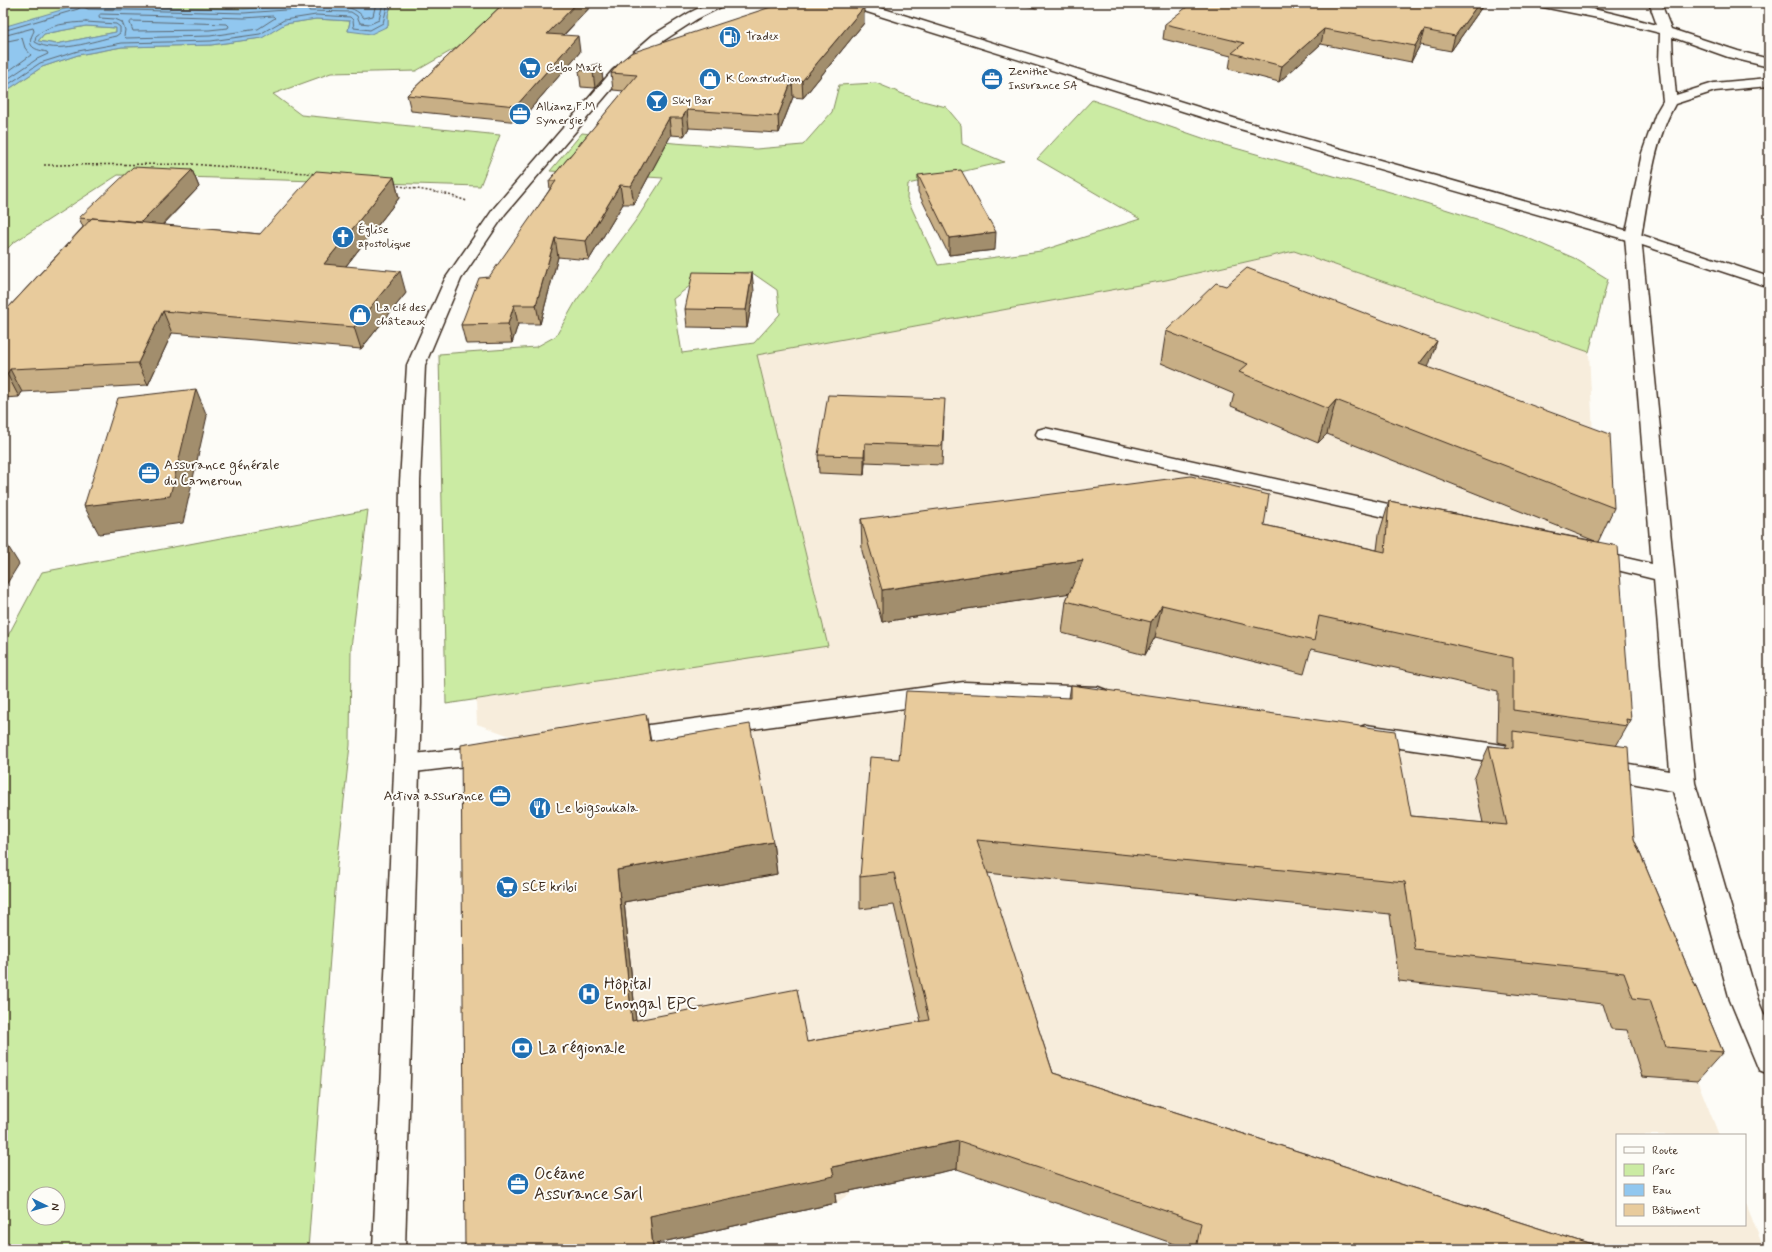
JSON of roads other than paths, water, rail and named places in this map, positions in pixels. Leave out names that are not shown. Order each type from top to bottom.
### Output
[{"type":"main road","points":[[389,1249],[409,704],[410,482],[416,365],[453,279],[499,211],[618,74],[658,38],[693,16],[719,3]]},
{"type":"main road","points":[[852,3],[1238,124],[1633,237],[1769,282]]},
{"type":"main road","points":[[1543,3],[1609,16],[1666,31],[1733,54],[1769,63]]},
{"type":"main road","points":[[1655,3],[1666,31],[1666,62],[1670,101],[1663,113],[1649,153],[1633,237],[1683,783],[1744,1000],[1769,1060]]},
{"type":"main road","points":[[1670,101],[1714,87],[1769,82]]},
{"type":"main road","points":[[1045,434],[1430,520]]},
{"type":"main road","points":[[1576,553],[1664,574]]},
{"type":"main road","points":[[596,742],[964,691],[1103,696],[1118,698]]},
{"type":"main road","points":[[1348,732],[1537,759]]},
{"type":"main road","points":[[406,764],[509,752]]},
{"type":"main road","points":[[1577,765],[1683,783]]},
{"type":"water","points":[[325,3],[401,3],[391,6],[388,15],[388,26],[371,34],[348,31],[350,21],[316,19],[285,24],[262,38],[211,45],[122,47],[78,55],[42,67],[3,93],[3,27],[78,5],[244,9]],"holes":[[[86,26],[116,28],[116,32],[56,44],[38,41],[44,34]]]},
{"type":"place","name":"Tradex","points":[[730,37]]},
{"type":"place","name":"Cebo Mart","points":[[530,68]]},
{"type":"place","name":"K Construction","points":[[710,79]]},
{"type":"place","name":"Zenithe Insurance SA","points":[[992,79]]},
{"type":"place","name":"Sky Bar","points":[[657,101]]},
{"type":"place","name":"Allianz F.M Synergie","points":[[520,114]]},
{"type":"place","name":"Église apostolique","points":[[343,237]]},
{"type":"place","name":"La clé des châteaux","points":[[360,315]]},
{"type":"place","name":"Assurance générale du Cameroun","points":[[149,473]]},
{"type":"place","name":"Activa assurance","points":[[500,796]]},
{"type":"place","name":"Le bigsoukala","points":[[540,808]]},
{"type":"place","name":"SCE kribi","points":[[507,887]]},
{"type":"place","name":"Hôpital Enongal EPC","points":[[589,994]]},
{"type":"place","name":"La régionale","points":[[522,1048]]},
{"type":"place","name":"Océane Assurance Sarl","points":[[518,1184]]}]
